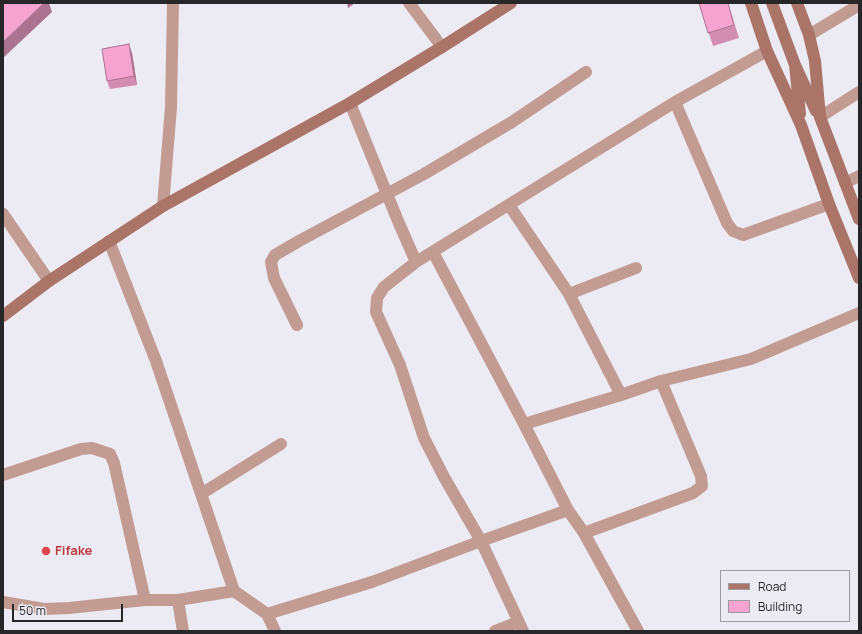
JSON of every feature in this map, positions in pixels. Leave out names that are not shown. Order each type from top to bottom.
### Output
[{"type":"main road","points":[[3,316],[49,281],[109,240],[164,206],[350,103],[442,47],[510,3]]},
{"type":"main road","points":[[751,3],[767,51],[801,125],[829,204],[859,278]]},
{"type":"main road","points":[[772,3],[795,65],[820,118],[859,219]]},
{"type":"main road","points":[[797,3],[809,35],[815,61],[820,118]]},
{"type":"main road","points":[[795,65],[801,125]]},
{"type":"street","points":[[164,206],[171,107],[173,3]]},
{"type":"street","points":[[409,3],[442,47]]},
{"type":"street","points":[[809,35],[859,5]]},
{"type":"street","points":[[496,631],[521,626],[481,541],[444,477],[424,438],[400,365],[376,312],[376,298],[384,288],[416,262],[675,102],[767,51]]},
{"type":"street","points":[[297,325],[274,278],[271,262],[275,255],[387,194],[512,122],[586,72]]},
{"type":"street","points":[[820,118],[859,92]]},
{"type":"street","points":[[675,102],[728,223],[733,231],[743,235],[829,204]]},
{"type":"street","points":[[350,103],[416,262]]},
{"type":"street","points":[[845,183],[859,176]]},
{"type":"street","points":[[509,205],[569,294],[621,395]]},
{"type":"street","points":[[3,214],[49,281]]},
{"type":"street","points":[[109,240],[156,361],[234,591],[268,614],[275,631]]},
{"type":"street","points":[[433,252],[568,510],[584,534],[638,631]]},
{"type":"street","points":[[569,294],[636,268]]},
{"type":"street","points":[[524,424],[621,395],[661,381],[751,359],[859,313]]},
{"type":"street","points":[[584,534],[693,493],[702,486],[701,476],[661,381]]},
{"type":"street","points":[[201,494],[281,444]]},
{"type":"street","points":[[3,476],[81,449],[92,448],[110,454],[114,463],[145,600]]},
{"type":"street","points":[[268,614],[372,582],[568,510]]},
{"type":"street","points":[[3,602],[44,609],[69,608],[145,600],[178,600],[234,591]]},
{"type":"street","points":[[178,600],[183,631]]},
{"type":"building","points":[[3,3],[44,3],[3,42]]},
{"type":"building","points":[[699,3],[728,3],[734,25],[708,33]]},
{"type":"building","points":[[129,44],[134,76],[107,81],[102,49]]},
{"type":"place","name":"Fifake","points":[[46,551]]}]
